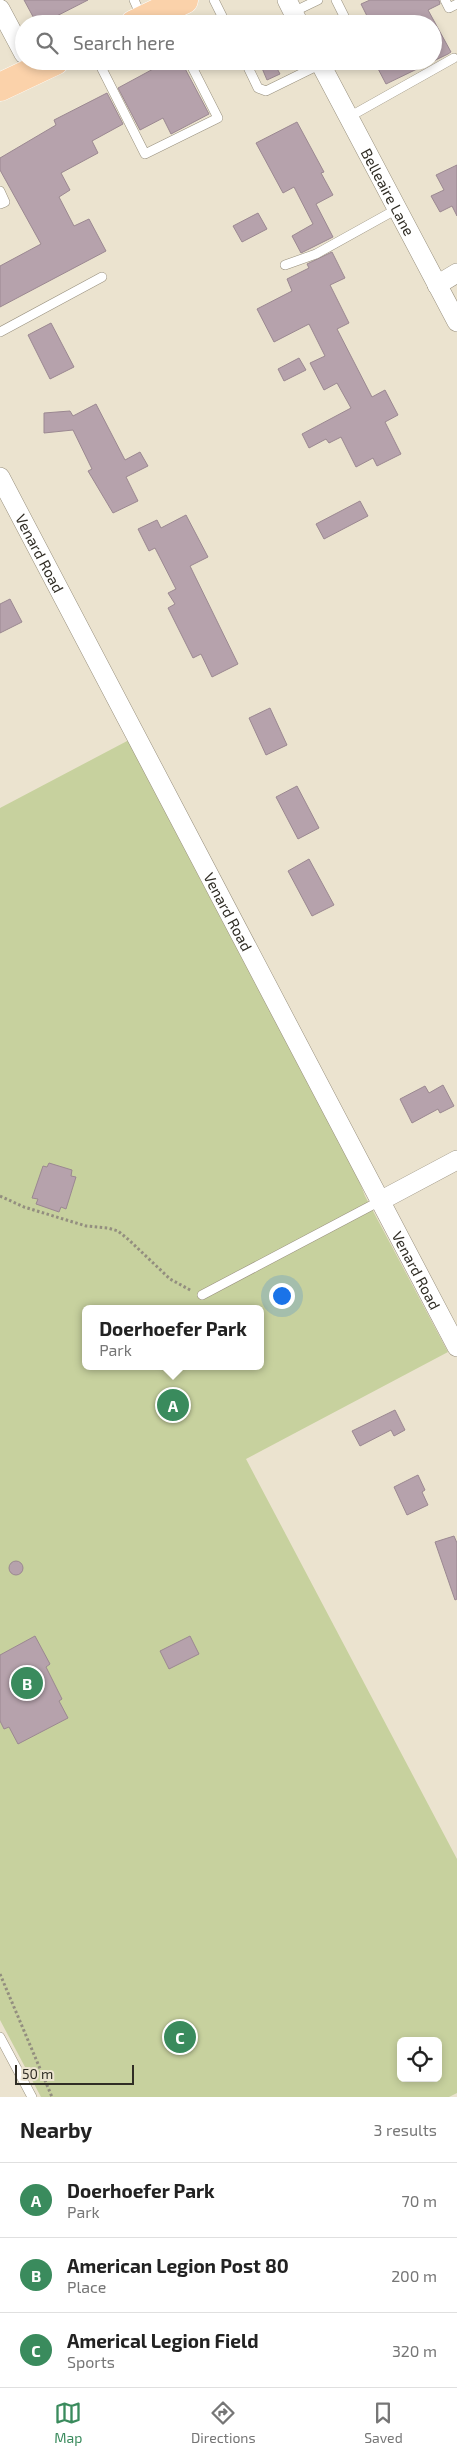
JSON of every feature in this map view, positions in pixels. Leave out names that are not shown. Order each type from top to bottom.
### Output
[{"type":"main road","points":[[0,87],[24,70]]},
{"type":"street","points":[[0,9],[15,32]]},
{"type":"street","name":"Belleaire Lane","points":[[324,70],[457,322]]},
{"type":"street","points":[[437,285],[457,273]]},
{"type":"street","name":"Venard Road","points":[[0,477],[457,1347]]},
{"type":"street","points":[[380,1201],[457,1160]]},
{"type":"lane","points":[[214,0],[222,15]]},
{"type":"lane","points":[[293,12],[318,0]]},
{"type":"lane","points":[[336,0],[344,15]]},
{"type":"lane","points":[[445,0],[448,8],[457,4]]},
{"type":"lane","points":[[442,65],[454,58]]},
{"type":"lane","points":[[103,70],[145,154],[218,118],[194,70]]},
{"type":"lane","points":[[249,70],[258,88],[266,91],[305,70]]},
{"type":"lane","points":[[349,117],[433,70]]},
{"type":"lane","points":[[0,191],[5,202],[0,204]]},
{"type":"lane","points":[[285,265],[316,254],[397,209]]},
{"type":"lane","points":[[0,332],[102,277]]},
{"type":"lane","points":[[202,1296],[380,1201]]},
{"type":"lane","points":[[0,2036],[32,2097]]},
{"type":"path","points":[[0,1196],[24,1207],[86,1226],[118,1231],[170,1279],[202,1296]]},
{"type":"path","points":[[0,1974],[52,2097]]},
{"type":"green space","points":[[129,740],[448,1352],[246,1459],[457,1859],[457,2093],[449,2097],[41,2097],[0,2020],[0,808]]},
{"type":"building","points":[[24,0],[88,0],[59,15],[32,15]]},
{"type":"building","points":[[370,0],[439,0],[440,4],[428,10],[431,15],[366,15],[361,4]]},
{"type":"building","points":[[442,36],[451,52],[442,57]]},
{"type":"building","points":[[151,70],[186,70],[209,114],[171,134],[163,118],[140,130],[118,88]]},
{"type":"building","points":[[263,70],[278,70],[280,74],[267,80]]},
{"type":"building","points":[[379,70],[415,70],[386,84]]},
{"type":"building","points":[[107,93],[123,124],[92,141],[98,153],[61,173],[70,190],[59,197],[74,226],[89,219],[106,251],[0,307],[0,266],[41,244],[0,170],[0,158],[56,125],[54,120]]},
{"type":"building","points":[[297,122],[324,172],[321,173],[333,195],[316,204],[333,237],[301,253],[292,236],[313,224],[294,187],[283,193],[256,143]]},
{"type":"building","points":[[457,165],[457,216],[452,206],[440,212],[431,196],[444,190],[436,175]]},
{"type":"building","points":[[258,213],[267,229],[242,242],[233,226]]},
{"type":"building","points":[[332,252],[345,278],[330,285],[349,323],[337,329],[372,397],[385,390],[398,415],[385,422],[401,454],[377,466],[373,458],[356,467],[341,437],[329,443],[326,439],[309,448],[302,434],[351,408],[337,383],[324,390],[310,363],[325,356],[309,324],[274,342],[257,309],[292,291],[287,279],[309,268],[307,264]]},
{"type":"building","points":[[51,323],[74,367],[50,379],[28,335]]},
{"type":"building","points":[[299,358],[306,370],[284,381],[278,369]]},
{"type":"building","points":[[96,404],[125,460],[140,452],[148,466],[126,477],[138,501],[113,513],[88,471],[92,469],[73,430],[44,433],[44,413],[70,411],[73,416]]},
{"type":"building","points":[[360,501],[368,516],[324,539],[316,524]]},
{"type":"building","points":[[186,515],[208,557],[190,566],[238,664],[212,677],[201,654],[193,658],[168,608],[175,604],[168,593],[176,589],[155,548],[149,551],[138,529],[157,520],[161,528]]},
{"type":"building","points":[[10,599],[22,622],[0,633],[0,604]]},
{"type":"building","points":[[270,708],[287,745],[266,755],[249,718]]},
{"type":"building","points":[[297,786],[319,828],[298,839],[276,797]]},
{"type":"building","points":[[309,859],[334,905],[312,916],[288,871]]},
{"type":"building","points":[[443,1085],[454,1106],[440,1113],[438,1109],[412,1123],[400,1099],[425,1086],[429,1093]]},
{"type":"building","points":[[49,1163],[72,1170],[71,1176],[76,1177],[66,1209],[61,1207],[59,1212],[36,1204],[38,1199],[32,1198],[43,1166],[47,1167]]},
{"type":"building","points":[[395,1410],[405,1430],[394,1436],[391,1430],[360,1446],[352,1431]]},
{"type":"building","points":[[418,1475],[425,1490],[422,1492],[428,1505],[407,1515],[394,1487]]},
{"type":"building","points":[[454,1536],[457,1543],[457,1599],[455,1600],[435,1542]]},
{"type":"building","points":[[13,1561],[19,1561],[23,1568],[19,1575],[13,1575],[9,1571],[9,1565]]},
{"type":"building","points":[[35,1636],[50,1664],[46,1667],[62,1699],[59,1701],[68,1718],[18,1744],[9,1727],[4,1729],[0,1721],[0,1655]]},
{"type":"building","points":[[190,1636],[199,1654],[169,1669],[160,1651]]},
{"type":"place","name":"Doerhoefer Park","points":[[173,1405]]},
{"type":"place","name":"American Legion Post 80","points":[[27,1683]]},
{"type":"place","name":"Americal Legion Field","points":[[180,2037]]}]
